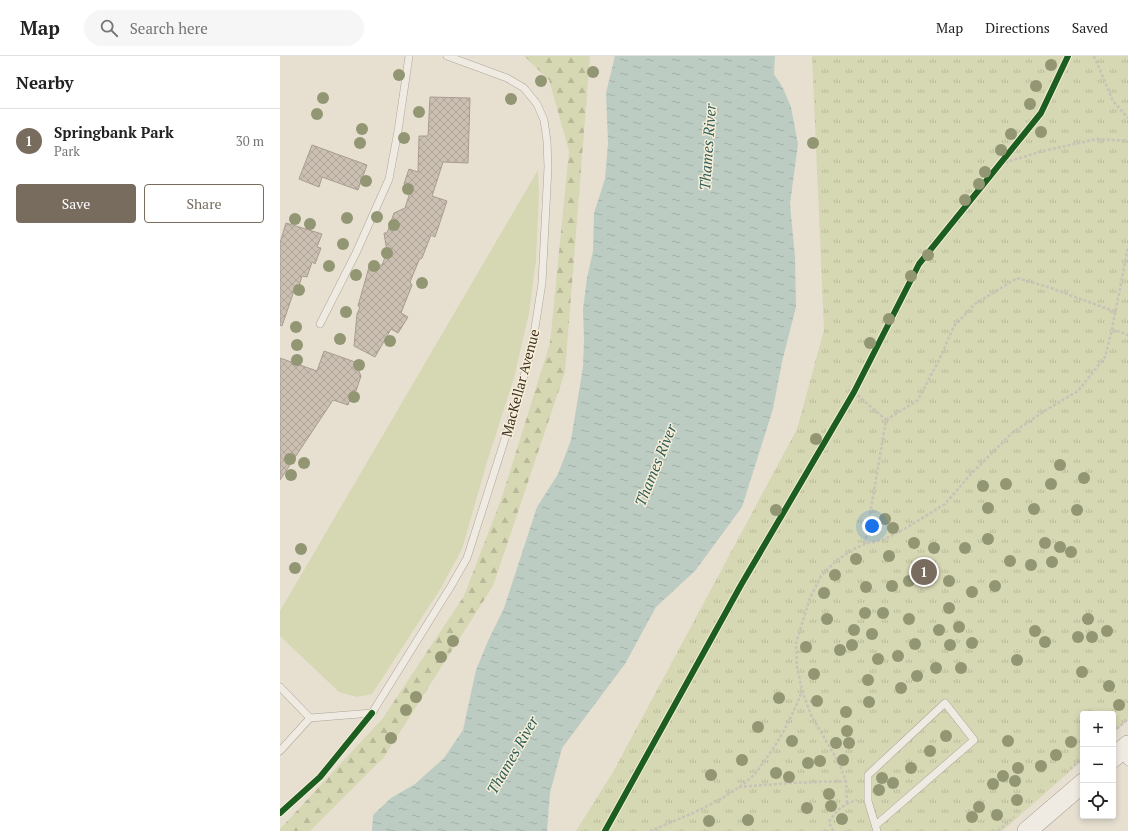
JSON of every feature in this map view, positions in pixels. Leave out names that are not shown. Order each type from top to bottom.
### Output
[{"type":"main road","points":[[1027,831],[1080,787]]},
{"type":"lane","points":[[320,324],[356,253],[389,179],[409,56]]},
{"type":"lane","name":"MacKellar Avenue","points":[[310,718],[372,713],[447,593],[467,558],[518,398],[532,347],[542,283],[548,167],[544,120],[537,104],[524,88],[507,78],[447,56]]},
{"type":"lane","points":[[280,687],[310,718],[280,751]]},
{"type":"lane","points":[[944,703],[974,740],[877,828],[868,801],[868,775],[944,703]]},
{"type":"path","points":[[1094,56],[1113,101],[1128,118]]},
{"type":"path","points":[[1000,164],[1043,151],[1097,139],[1128,141]]},
{"type":"path","points":[[995,170],[1009,153]]},
{"type":"path","points":[[847,803],[846,781],[839,762],[811,715],[802,690],[797,667],[796,643],[810,598],[821,576],[837,560],[854,549],[865,544],[883,540],[945,504],[970,474],[1012,433],[1078,391],[1105,357],[1116,312],[1128,247]]},
{"type":"path","points":[[865,544],[886,420],[918,400],[940,360],[954,326],[975,304],[1017,278],[1048,287],[1116,312]]},
{"type":"path","points":[[1112,329],[1128,335]]},
{"type":"path","points":[[850,399],[858,385]]},
{"type":"path","points":[[854,392],[886,420]]},
{"type":"path","points":[[650,831],[680,819],[727,795],[754,775],[773,750],[790,721],[802,690]]},
{"type":"path","points":[[1116,729],[1128,719]]},
{"type":"path","points":[[738,787],[846,781]]},
{"type":"path","points":[[833,831],[829,822],[835,813],[847,803],[868,796]]},
{"type":"green space","points":[[524,56],[590,56],[565,372],[493,586],[384,757],[310,831],[280,831],[280,829],[383,718],[464,596],[502,497],[550,343],[569,151],[549,80]]},
{"type":"green space","points":[[812,56],[1128,56],[1128,720],[1116,730],[1116,711],[1080,711],[1080,763],[1002,831],[576,831],[613,772],[797,429],[824,330]]},
{"type":"green space","points":[[538,170],[539,194],[536,260],[529,313],[514,378],[487,462],[462,549],[441,588],[372,694],[357,697],[339,692],[280,636],[280,611]]},
{"type":"water","name":"Thames River","points":[[615,56],[775,56],[774,74],[783,88],[791,107],[798,144],[790,204],[795,257],[796,307],[782,362],[773,409],[742,507],[695,571],[656,607],[625,664],[562,748],[550,793],[547,831],[372,831],[373,815],[391,798],[415,784],[444,758],[463,730],[476,670],[504,608],[537,507],[558,474],[571,440],[583,367],[583,309],[587,278],[593,251],[594,213],[605,179],[608,143],[606,93]]},
{"type":"building","points":[[430,97],[470,98],[468,163],[443,162],[432,196],[447,201],[435,237],[431,235],[410,282],[412,285],[401,313],[408,317],[398,333],[391,329],[375,357],[354,346],[357,314],[360,307],[358,306],[369,267],[382,265],[387,252],[384,233],[387,233],[394,213],[405,208],[412,186],[404,184],[409,169],[418,172],[419,136],[428,136]]},
{"type":"building","points":[[312,145],[367,165],[358,190],[322,177],[319,187],[299,179]]},
{"type":"building","points":[[286,223],[322,234],[317,247],[321,248],[315,264],[312,262],[307,277],[302,276],[299,286],[296,285],[282,326],[280,325],[280,243]]},
{"type":"building","points":[[324,351],[355,362],[361,376],[356,391],[353,390],[348,405],[333,400],[280,480],[280,358],[317,371]]},
{"type":"cycle path","points":[[605,831],[741,585],[854,392],[919,264],[1041,113],[1068,56]]},
{"type":"cycle path","points":[[280,813],[320,777],[372,713]]},
{"type":"place","name":"Springbank Park","points":[[924,572]]}]
